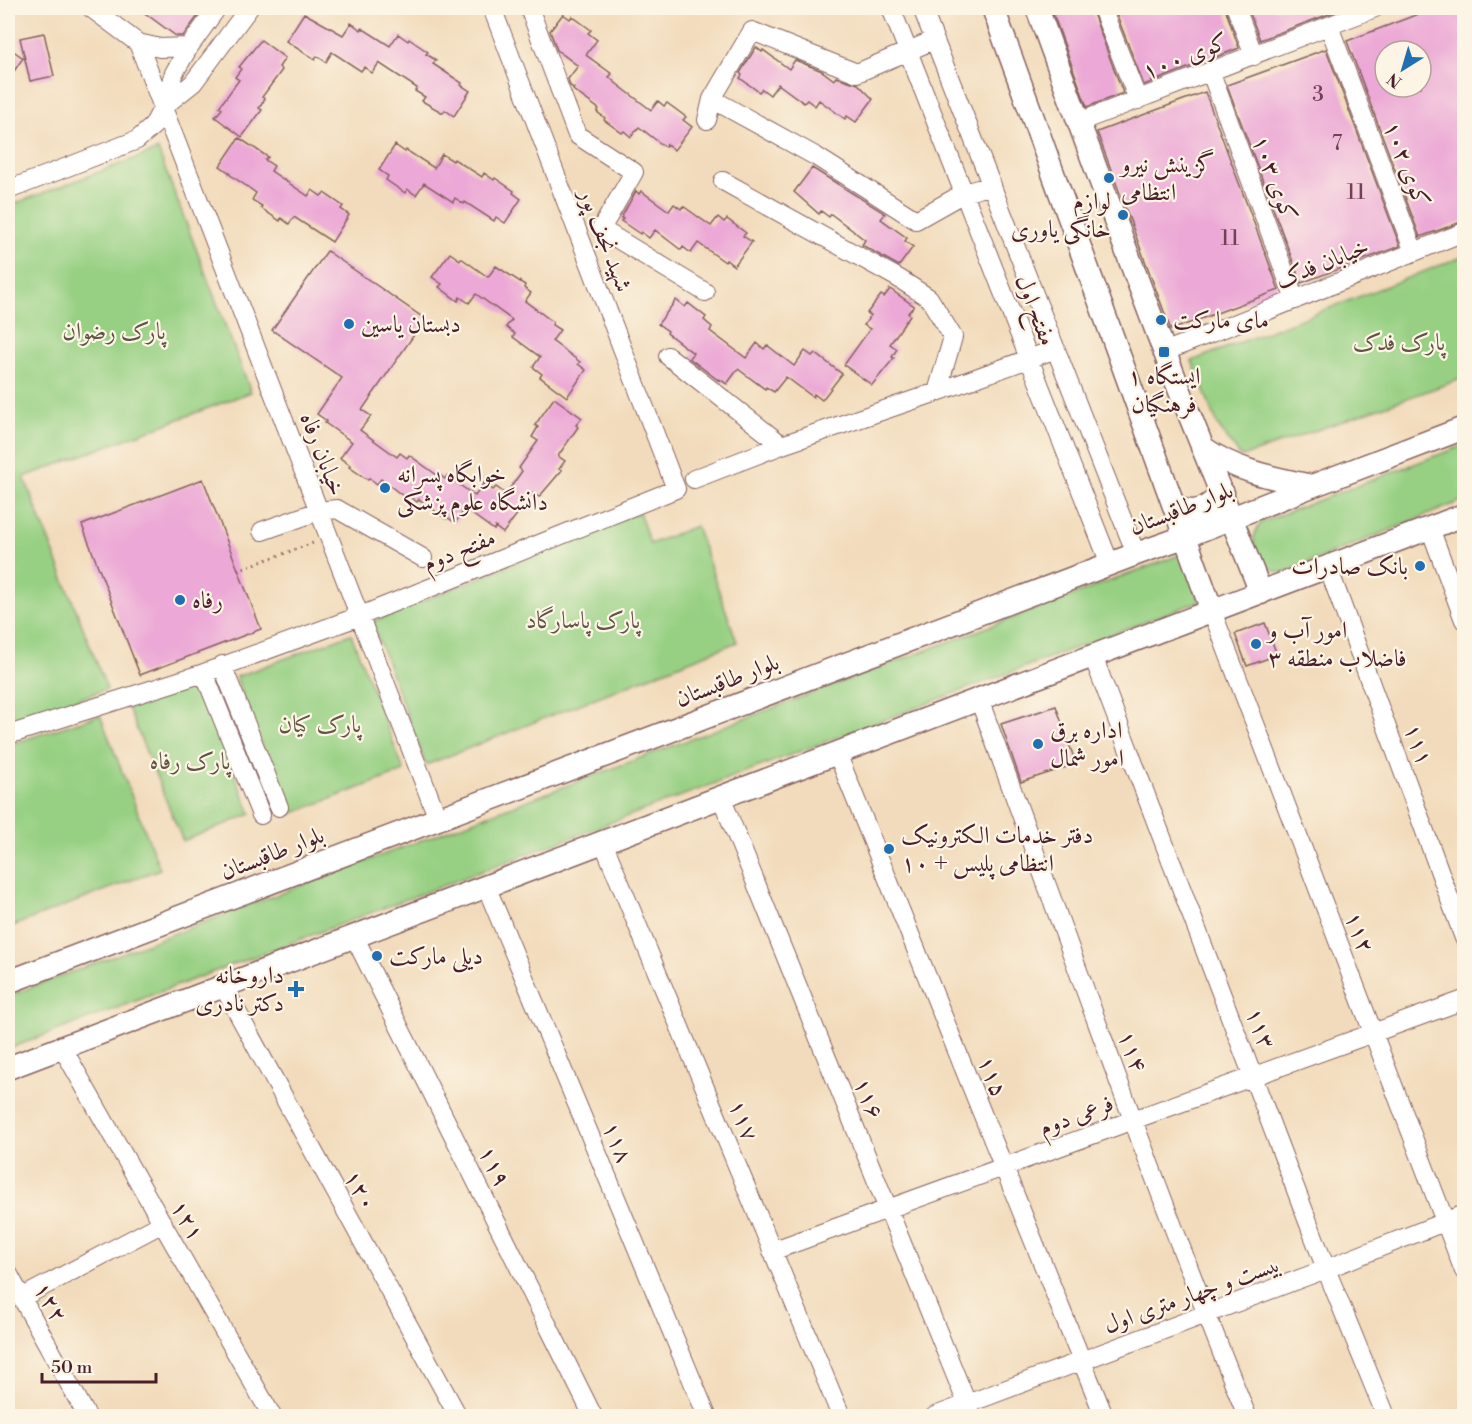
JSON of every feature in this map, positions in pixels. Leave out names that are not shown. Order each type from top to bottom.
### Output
[{"type":"main road","points":[[993,8],[1212,611]]},
{"type":"main road","points":[[1037,8],[1164,352],[1261,593]]},
{"type":"main road","name":"بلوار طاقبستان","points":[[8,982],[1184,537],[1464,428]]},
{"type":"main road","points":[[1202,447],[1215,457],[1250,472],[1312,486]]},
{"type":"main road","points":[[1174,507],[1188,512],[1199,510],[1212,503],[1222,493]]},
{"type":"main road","points":[[8,1068],[1464,515]]},
{"type":"street","points":[[91,8],[138,43],[160,48],[189,47]]},
{"type":"street","points":[[8,190],[137,140],[153,126],[163,107],[174,73],[189,47],[217,8]]},
{"type":"street","points":[[163,107],[193,83],[249,8]]},
{"type":"street","name":"شهید نجف پور","points":[[492,8],[676,489]]},
{"type":"street","points":[[530,8],[577,135],[634,172],[601,228],[705,292]]},
{"type":"street","name":"مفتح اول","points":[[891,8],[1110,564]]},
{"type":"street","name":"مفتح اول","points":[[922,8],[1136,554]]},
{"type":"street","points":[[1102,8],[1138,100]]},
{"type":"street","points":[[1236,8],[1254,56]]},
{"type":"street","name":"کوی ۱۰۰","points":[[1079,122],[1375,8]]},
{"type":"street","name":"کوی ۱۰۲","points":[[1329,26],[1414,252]]},
{"type":"street","points":[[707,120],[712,99],[752,31],[857,73],[934,40]]},
{"type":"street","name":"خیابان رفاه","points":[[138,43],[438,819]]},
{"type":"street","name":"کوی ۱۰۳","points":[[1211,73],[1295,300]]},
{"type":"street","points":[[712,99],[817,157],[916,220],[964,193],[992,185]]},
{"type":"street","points":[[723,181],[898,278],[929,298],[952,337],[938,392]]},
{"type":"street","name":"خیابان فدک","points":[[1164,352],[1464,232]]},
{"type":"street","points":[[694,479],[1056,349]]},
{"type":"street","points":[[668,356],[782,446]]},
{"type":"street","name":"مفتح دوم","points":[[8,735],[204,673],[360,616],[676,489]]},
{"type":"street","points":[[262,531],[319,511],[337,509],[423,558]]},
{"type":"street","points":[[1430,528],[1464,620]]},
{"type":"street","name":"۱۱۱","points":[[1328,567],[1464,938]]},
{"type":"street","name":"۱۱۲","points":[[1212,611],[1464,1271]]},
{"type":"street","name":"۱۱۳","points":[[1093,656],[1326,1269],[1386,1416]]},
{"type":"street","points":[[222,665],[279,807]]},
{"type":"street","points":[[204,673],[261,815]]},
{"type":"street","name":"۱۱۴","points":[[979,699],[1133,1120],[1246,1416]]},
{"type":"street","name":"۱۱۵","points":[[837,753],[1104,1416]]},
{"type":"street","name":"۱۱۶","points":[[721,797],[970,1410]]},
{"type":"street","name":"۱۱۷","points":[[603,842],[841,1416]]},
{"type":"street","name":"۱۱۸","points":[[486,886],[707,1416]]},
{"type":"street","name":"۱۱۹","points":[[354,936],[593,1416]]},
{"type":"street","name":"۱۲۰","points":[[223,986],[458,1416]]},
{"type":"street","name":"فرعی دوم","points":[[772,1251],[1464,1000]]},
{"type":"street","name":"۱۲۱","points":[[62,1047],[272,1416]]},
{"type":"street","name":"بیست و چهار متری اول","points":[[935,1416],[970,1410],[1081,1361],[1326,1269],[1464,1214]]},
{"type":"street","points":[[21,1298],[163,1223]]},
{"type":"street","name":"۱۲۲","points":[[8,1273],[87,1416]]},
{"type":"path","points":[[238,570],[329,537]]},
{"type":"green space","name":"پارک رضوان","points":[[158,150],[251,392],[24,477],[107,689],[8,723],[8,206]]},
{"type":"green space","name":"پارک فدک","points":[[1464,256],[1464,378],[1241,457],[1218,426],[1192,361]]},
{"type":"green space","points":[[1464,445],[1464,500],[1283,573],[1267,566],[1256,554],[1254,538],[1262,522]]},
{"type":"green space","name":"پارک پاسارگاد","points":[[639,512],[650,544],[696,526],[737,642],[426,765],[372,622]]},
{"type":"green space","points":[[1182,554],[1200,601],[8,1049],[8,996]]},
{"type":"green space","name":"پارک کیان","points":[[351,634],[404,771],[288,815],[236,677]]},
{"type":"green space","name":"پارک رفاه","points":[[197,682],[251,814],[183,841],[128,708]]},
{"type":"green space","points":[[100,715],[160,869],[8,928],[8,745]]},
{"type":"building","points":[[138,8],[204,8],[183,36],[176,36]]},
{"type":"building","points":[[1051,8],[1091,8],[1123,93],[1087,107]]},
{"type":"building","points":[[1114,8],[1225,8],[1239,48],[1144,85]]},
{"type":"building","points":[[1248,8],[1345,8],[1260,40]]},
{"type":"building","points":[[1434,8],[1462,8],[1464,13],[1464,221],[1420,237],[1347,41]]},
{"type":"building","points":[[304,13],[343,35],[351,23],[390,46],[398,34],[408,41],[409,39],[436,60],[433,64],[470,91],[454,116],[445,110],[443,113],[422,101],[425,97],[415,91],[417,88],[379,63],[372,73],[364,67],[361,71],[332,52],[326,62],[317,56],[315,60],[286,41]]},
{"type":"building","points":[[563,14],[570,19],[572,16],[591,30],[588,33],[597,40],[586,55],[612,74],[609,77],[617,84],[651,110],[658,101],[664,106],[667,103],[686,117],[683,120],[692,127],[674,150],[667,144],[665,147],[639,127],[631,137],[624,131],[622,133],[604,120],[605,118],[597,112],[599,109],[573,90],[568,79],[578,66],[557,50],[550,31]]},
{"type":"building","points":[[44,33],[54,76],[30,81],[20,38]]},
{"type":"building","points":[[261,40],[285,58],[279,67],[282,70],[262,97],[265,99],[259,108],[262,110],[242,137],[215,117],[222,109],[219,107],[239,80],[235,77],[241,69],[239,67]]},
{"type":"building","points":[[8,47],[23,58],[8,80]]},
{"type":"building","points":[[756,47],[789,69],[795,60],[822,71],[834,80],[836,77],[858,84],[873,99],[856,122],[847,116],[845,119],[819,100],[815,106],[807,100],[804,103],[778,84],[770,95],[762,89],[759,92],[740,78],[742,75],[740,73]]},
{"type":"building","points":[[1326,49],[1400,246],[1301,283],[1227,85]]},
{"type":"building","points":[[1205,92],[1279,290],[1171,330],[1097,132]]},
{"type":"building","points":[[239,138],[268,157],[265,160],[274,166],[271,171],[308,196],[312,190],[321,196],[324,193],[343,206],[341,209],[349,215],[332,242],[294,217],[289,224],[281,218],[280,221],[252,200],[256,193],[220,166]]},
{"type":"building","points":[[395,145],[434,168],[442,154],[453,161],[454,159],[482,177],[484,173],[494,180],[495,178],[514,191],[513,193],[521,199],[505,223],[496,217],[494,221],[465,202],[464,204],[455,198],[453,202],[424,183],[416,195],[407,189],[405,193],[386,180],[388,176],[379,170]]},
{"type":"building","points":[[812,168],[881,211],[885,214],[881,219],[907,238],[905,241],[913,247],[899,266],[862,245],[865,240],[831,214],[829,217],[821,211],[819,214],[794,192]]},
{"type":"building","points":[[636,191],[639,194],[641,191],[669,211],[674,204],[681,209],[683,206],[711,226],[718,217],[724,222],[727,219],[746,233],[743,236],[752,242],[734,266],[698,243],[691,253],[683,247],[681,250],[655,230],[649,238],[621,221]]},
{"type":"building","points":[[327,251],[425,319],[362,410],[371,416],[360,430],[397,457],[400,453],[407,458],[409,455],[437,475],[445,479],[447,476],[475,496],[484,483],[493,490],[496,487],[506,494],[522,471],[519,468],[538,441],[532,437],[538,427],[535,425],[554,398],[582,418],[558,456],[565,461],[559,469],[562,470],[539,497],[533,493],[503,533],[495,527],[494,530],[465,509],[455,523],[447,517],[446,519],[419,499],[417,502],[409,496],[407,499],[381,479],[377,484],[369,478],[368,480],[340,458],[352,442],[325,423],[327,421],[317,414],[342,378],[272,330]]},
{"type":"building","points":[[450,253],[488,277],[496,266],[525,285],[524,288],[531,293],[525,301],[560,330],[552,341],[580,362],[578,364],[586,370],[567,397],[540,377],[542,374],[533,367],[540,357],[513,337],[515,334],[506,327],[512,320],[476,294],[469,303],[460,297],[458,301],[439,287],[442,284],[432,277]]},
{"type":"building","points":[[890,289],[914,306],[890,344],[897,349],[892,357],[894,358],[872,385],[844,365],[870,329],[864,325],[871,315],[867,313],[881,295],[884,297]]},
{"type":"building","points":[[676,300],[685,307],[688,303],[706,317],[704,320],[712,327],[710,331],[746,358],[757,343],[764,349],[767,345],[794,366],[805,351],[812,356],[815,353],[842,374],[822,400],[814,394],[813,397],[786,377],[774,392],[766,387],[765,389],[738,369],[727,384],[718,380],[689,358],[693,353],[658,324]]},
{"type":"building","name":"رفاه","points":[[203,479],[261,629],[140,675],[82,525]]},
{"type":"building","name":"امور آب و فاضلاب منطقه ۳","points":[[1265,623],[1277,655],[1247,666],[1235,634]]},
{"type":"building","name":"اداره برق امور شمال","points":[[1056,706],[1076,764],[1021,782],[1001,724]]},
{"type":"place","name":"گزینش نیرو انتظامی","points":[[1109,178]]},
{"type":"place","name":"لوازم خانگی یاوری","points":[[1123,215]]},
{"type":"place","name":"مای مارکت","points":[[1161,320]]},
{"type":"place","name":"دبستان یاسین","points":[[349,324]]},
{"type":"place","name":"ایستگاه ۱ فرهنگیان","points":[[1164,352]]},
{"type":"place","name":"خوابگاه پسرانه دانشگاه علوم پزشکی","points":[[385,488]]},
{"type":"place","name":"بانک صادرات","points":[[1420,566]]},
{"type":"place","name":"رفاه","points":[[180,600]]},
{"type":"place","name":"امور آب و فاضلاب منطقه ۳","points":[[1256,644]]},
{"type":"place","name":"اداره برق امور شمال","points":[[1038,744]]},
{"type":"place","name":"دفتر خدمات الکترونیک انتظامی پلیس + ۱۰","points":[[889,849]]},
{"type":"place","name":"دیلی مارکت","points":[[377,956]]},
{"type":"place","name":"داروخانه دکتر نادری","points":[[296,989]]}]
